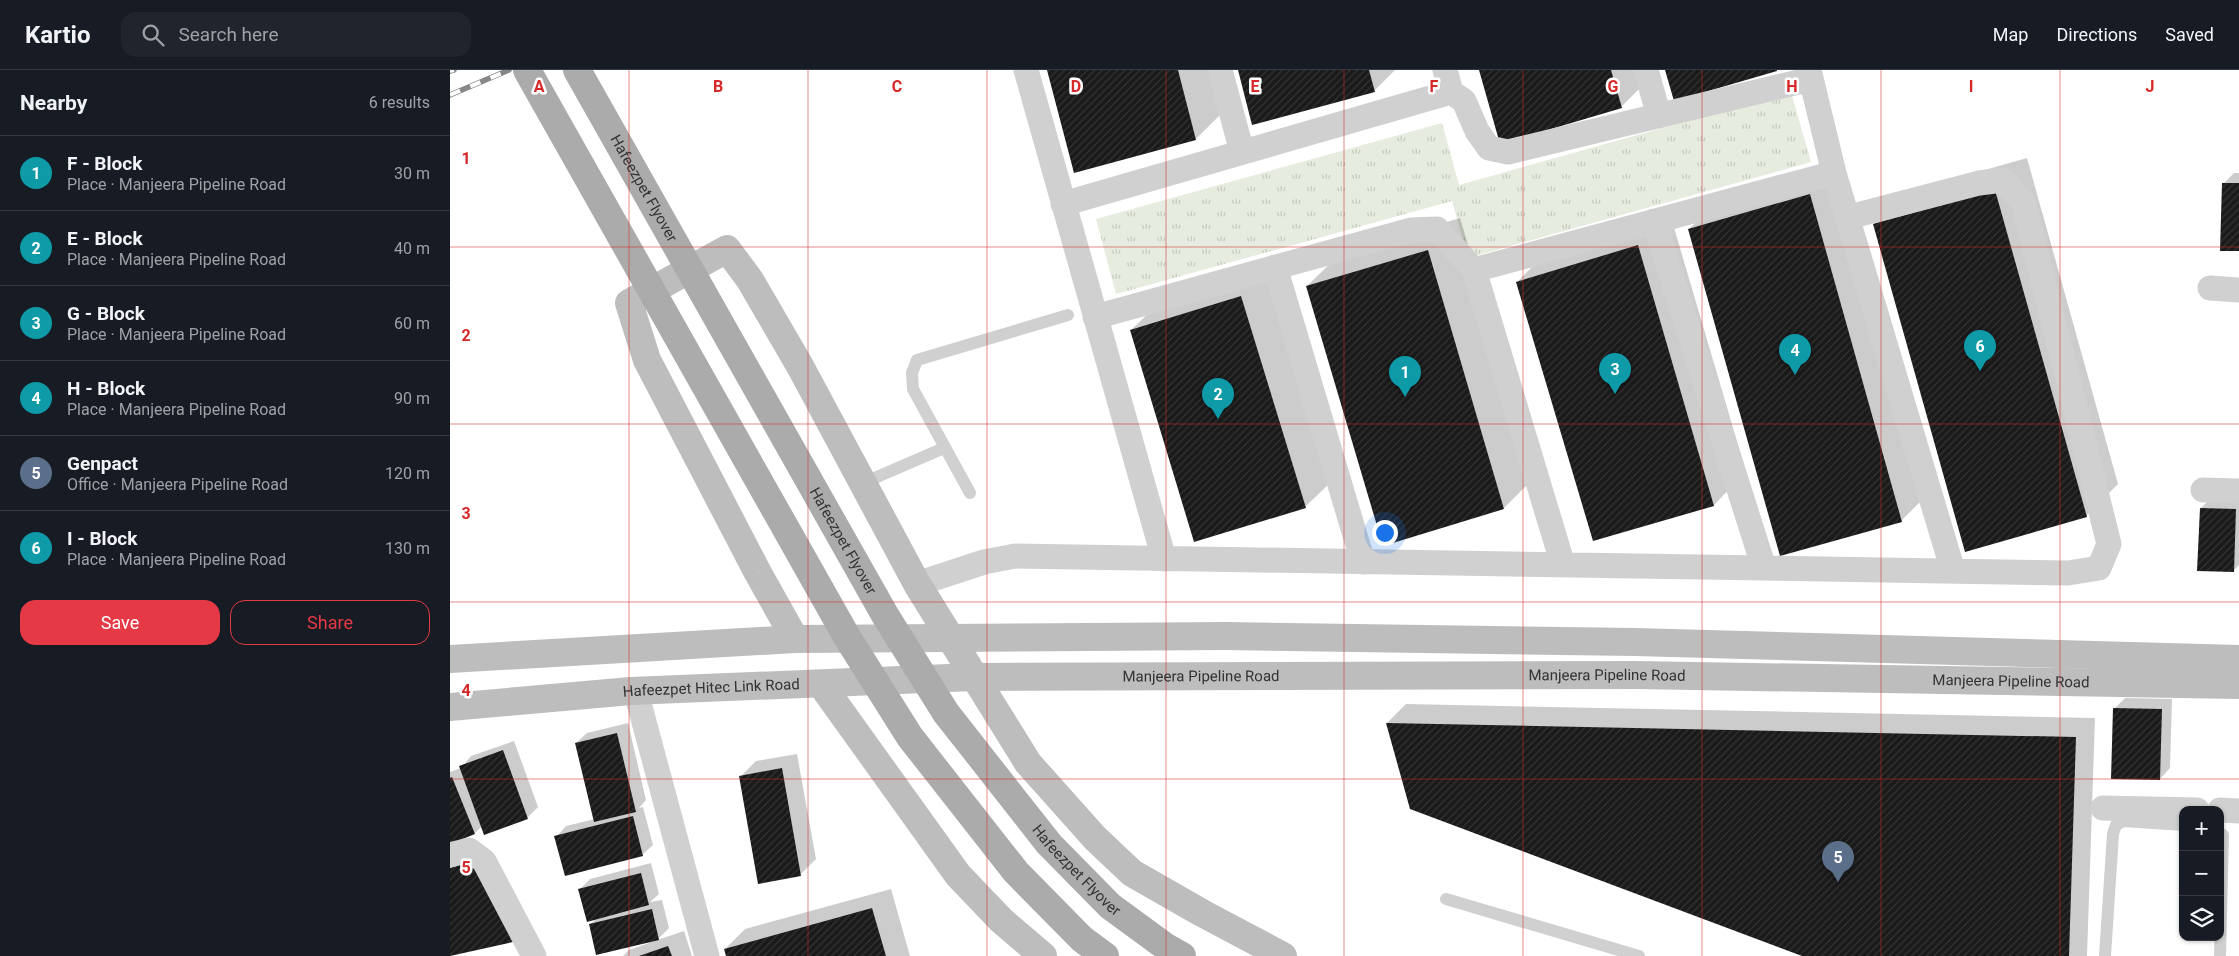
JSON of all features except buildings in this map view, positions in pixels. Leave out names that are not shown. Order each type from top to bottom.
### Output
[{"type":"main road","points":[[527,70],[847,637],[910,737],[1016,872],[1082,939],[1104,956]]},
{"type":"main road","name":"Hafeezpet Flyover","points":[[576,70],[885,615],[946,713],[1048,844],[1110,906],[1166,947],[1182,956]]},
{"type":"main road","points":[[795,639],[758,573],[647,360],[634,326],[629,302],[727,249],[750,280],[800,366],[917,584],[949,639],[1028,763],[1095,838],[1132,873],[1283,956]]},
{"type":"main road","name":"Manjeera Pipeline Road","points":[[450,659],[795,639],[1225,636],[1539,640],[2239,659]]},
{"type":"main road","points":[[1539,640],[1541,675]]},
{"type":"main road","name":"Manjeera Pipeline Road","points":[[973,677],[1541,675],[2239,685]]},
{"type":"main road","name":"Hafeezpet Hitec Link Road","points":[[450,708],[631,691],[973,677]]},
{"type":"main road","points":[[821,684],[958,875],[1002,920],[1043,956]]},
{"type":"street","points":[[1026,70],[1164,559]]},
{"type":"street","points":[[1220,70],[1242,152]]},
{"type":"street","points":[[1646,70],[1659,116]]},
{"type":"street","points":[[1063,204],[1242,152],[1448,81],[1464,101],[1477,131],[1489,148],[1508,152],[1659,116],[1810,74],[1834,173],[1849,217],[1953,571]]},
{"type":"street","points":[[1474,270],[1834,173]]},
{"type":"street","points":[[917,584],[984,562],[1015,556],[2068,573],[2098,568],[2109,544],[2024,204],[2003,180],[1979,183],[1849,217]]},
{"type":"street","points":[[1654,221],[1764,568]]},
{"type":"street","points":[[1096,317],[1411,230],[1437,229],[1474,270],[1563,565]]},
{"type":"street","points":[[1275,267],[1363,562]]},
{"type":"street","points":[[2210,288],[2239,290]]},
{"type":"street","points":[[2203,490],[2239,492]]},
{"type":"street","points":[[631,691],[636,692],[708,956]]},
{"type":"street","points":[[2102,808],[2179,810]]},
{"type":"street","points":[[2224,810],[2239,811]]},
{"type":"street","points":[[450,855],[469,850],[484,861],[534,956]]},
{"type":"lane","points":[[970,493],[913,389],[912,373],[917,360],[1068,315]]},
{"type":"lane","points":[[862,483],[944,448]]},
{"type":"lane","points":[[2106,956],[2113,834],[2116,825],[2123,821],[2179,825]]},
{"type":"lane","points":[[2220,956],[2223,851]]},
{"type":"lane","points":[[1446,899],[1639,956]]},
{"type":"green space","points":[[1791,92],[1811,162],[1468,258],[1452,201],[1116,294],[1096,219],[1442,123],[1459,185]]},
{"type":"railway","points":[[450,71],[454,70]]},
{"type":"railway","points":[[450,95],[509,70]]},
{"type":"place","name":"I - Block","points":[[1980,371]]},
{"type":"place","name":"H - Block","points":[[1795,375]]},
{"type":"place","name":"G - Block","points":[[1615,394]]},
{"type":"place","name":"F - Block","points":[[1405,397]]},
{"type":"place","name":"E - Block","points":[[1218,419]]},
{"type":"place","name":"Genpact","points":[[1838,882]]}]
